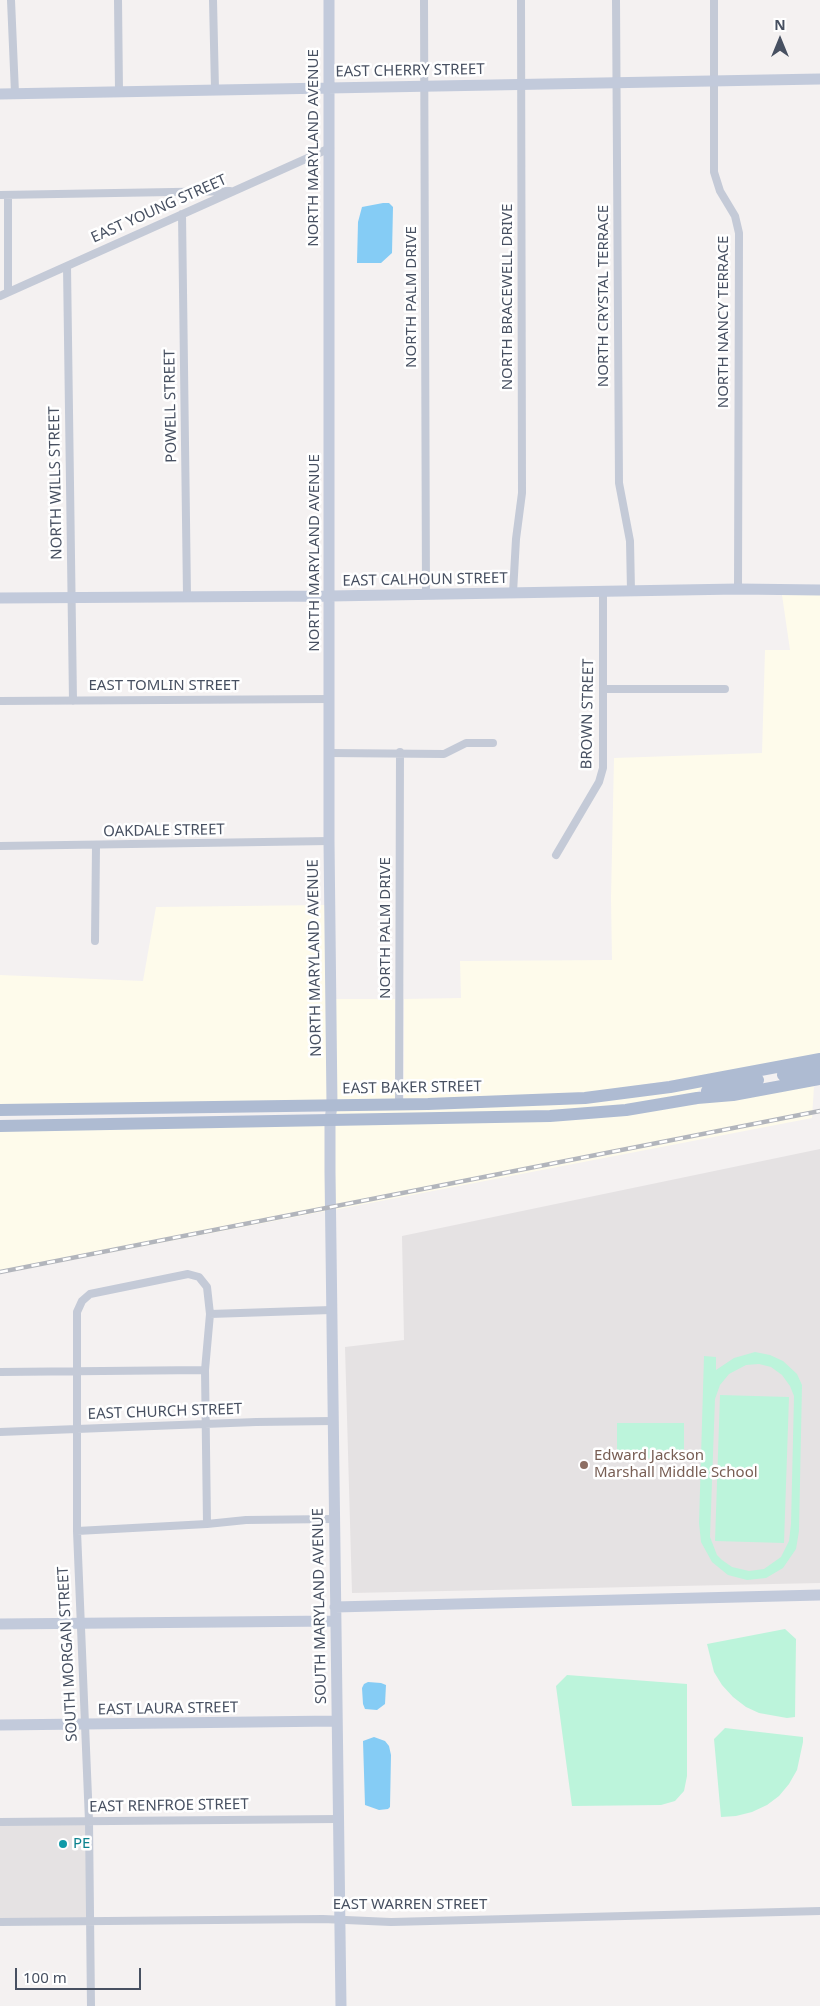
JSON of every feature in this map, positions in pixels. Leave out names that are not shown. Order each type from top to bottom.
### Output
[{"type":"main road","name":"EAST BAKER STREET","points":[[0,1110],[549,1100],[670,1088],[820,1059]]},
{"type":"main road","points":[[697,1098],[713,1089],[820,1068]]},
{"type":"main road","name":"EAST BAKER STREET","points":[[0,1126],[550,1116],[626,1110],[697,1098],[733,1095],[820,1079]]},
{"type":"street","points":[[11,0],[15,94]]},
{"type":"street","points":[[118,0],[119,91]]},
{"type":"street","points":[[213,0],[215,89]]},
{"type":"street","name":"NORTH MARYLAND AVENUE","points":[[329,0],[329,841],[332,1105],[330,1120]]},
{"type":"street","name":"NORTH PALM DRIVE","points":[[424,0],[426,594]]},
{"type":"street","name":"NORTH BRACEWELL DRIVE","points":[[513,593],[516,539],[522,494],[521,0]]},
{"type":"street","name":"NORTH CRYSTAL TERRACE","points":[[616,0],[619,483],[630,541],[631,591]]},
{"type":"street","name":"NORTH NANCY TERRACE","points":[[714,0],[714,172],[720,191],[735,216],[738,233],[738,590]]},
{"type":"street","name":"EAST CHERRY STREET","points":[[0,94],[820,79]]},
{"type":"street","name":"EAST YOUNG STREET","points":[[0,296],[330,148]]},
{"type":"street","points":[[8,292],[4,195],[233,191]]},
{"type":"street","name":"POWELL STREET","points":[[182,214],[187,596]]},
{"type":"street","name":"NORTH WILLS STREET","points":[[67,266],[73,701]]},
{"type":"street","name":"EAST CALHOUN STREET","points":[[0,598],[820,590]]},
{"type":"street","name":"BROWN STREET","points":[[556,854],[599,782],[603,768],[603,591]]},
{"type":"street","points":[[603,689],[725,689]]},
{"type":"street","name":"EAST TOMLIN STREET","points":[[0,701],[329,699]]},
{"type":"street","points":[[330,753],[400,752],[444,754],[466,743],[493,743]]},
{"type":"street","name":"NORTH PALM DRIVE","points":[[399,1104],[400,752]]},
{"type":"street","name":"OAKDALE STREET","points":[[0,846],[329,841]]},
{"type":"street","points":[[95,941],[96,846]]},
{"type":"street","points":[[208,1107],[208,1123]]},
{"type":"street","points":[[64,1109],[64,1125]]},
{"type":"street","name":"SOUTH MARYLAND AVENUE","points":[[330,1120],[333,1519],[341,2006]]},
{"type":"street","name":"SOUTH MORGAN STREET","points":[[91,2006],[89,1821],[77,1531],[77,1312],[82,1301],[90,1294],[188,1274],[200,1277],[207,1287],[210,1314]]},
{"type":"street","points":[[207,1524],[205,1370],[210,1314],[331,1310]]},
{"type":"street","points":[[0,1372],[205,1370]]},
{"type":"street","name":"EAST CHURCH STREET","points":[[0,1432],[256,1422],[332,1421]]},
{"type":"street","points":[[77,1531],[246,1520],[333,1519]]},
{"type":"street","points":[[335,1607],[820,1596]]},
{"type":"street","points":[[0,1624],[335,1621]]},
{"type":"street","name":"EAST LAURA STREET","points":[[0,1725],[336,1722]]},
{"type":"street","name":"EAST RENFROE STREET","points":[[0,1822],[337,1819]]},
{"type":"street","name":"EAST WARREN STREET","points":[[0,1922],[340,1919],[391,1922],[820,1911]]},
{"type":"shaded area","points":[[782,595],[820,595],[820,1054],[716,1074],[585,1093],[404,1099],[404,999],[461,998],[460,961],[612,960],[611,898],[614,758],[762,753],[765,650],[790,650]]},
{"type":"shaded area","points":[[325,905],[328,1100],[0,1105],[0,975],[143,981],[156,907]]},
{"type":"shaded area","points":[[335,999],[395,999],[395,1099],[336,1100]]},
{"type":"shaded area","points":[[710,1085],[701,1088],[695,1094],[625,1105],[550,1112],[335,1115],[336,1110]]},
{"type":"shaded area","points":[[814,1086],[812,1118],[334,1210],[334,1125],[696,1105]]},
{"type":"shaded area","points":[[325,1125],[326,1211],[0,1274],[0,1131]]},
{"type":"shaded area","name":"Edward Jackson Marshall Middle School","points":[[820,1149],[820,1583],[352,1593],[345,1347],[404,1340],[402,1236]]},
{"type":"shaded area","points":[[89,1821],[90,1920],[0,1922],[0,1822]]},
{"type":"green space","points":[[755,1352],[770,1355],[783,1361],[797,1374],[802,1385],[799,1531],[796,1549],[783,1568],[766,1578],[747,1580],[728,1575],[712,1562],[701,1542],[699,1523],[704,1356],[716,1357],[716,1370],[734,1358]],"holes":[[[759,1364],[771,1367],[782,1375],[794,1396],[791,1524],[789,1541],[781,1557],[764,1569],[749,1571],[732,1567],[722,1560],[717,1555],[710,1537],[715,1399],[720,1385],[729,1374],[746,1365]]]},
{"type":"green space","points":[[720,1395],[789,1397],[784,1543],[715,1541]]},
{"type":"green space","points":[[617,1423],[684,1423],[684,1459],[617,1458]]},
{"type":"green space","points":[[785,1629],[796,1639],[795,1717],[787,1718],[759,1713],[746,1707],[733,1697],[714,1672],[707,1644]]},
{"type":"green space","points":[[567,1675],[687,1684],[687,1776],[684,1791],[675,1801],[661,1805],[572,1806],[556,1686]]},
{"type":"green space","points":[[725,1728],[803,1737],[803,1742],[797,1770],[779,1796],[767,1805],[752,1812],[721,1817],[714,1739]]},
{"type":"water","points":[[389,203],[393,207],[392,253],[381,263],[357,263],[358,222],[362,207]]},
{"type":"water","points":[[368,1682],[386,1685],[385,1704],[377,1710],[365,1709],[363,1704],[362,1688]]},
{"type":"water","points":[[374,1737],[385,1741],[389,1746],[391,1755],[390,1807],[388,1809],[379,1810],[365,1805],[363,1741]]},
{"type":"railway","points":[[0,1272],[820,1111]]},
{"type":"place","name":"Edward Jackson Marshall Middle School","points":[[584,1465]]},
{"type":"place","name":"PE","points":[[63,1844]]}]
